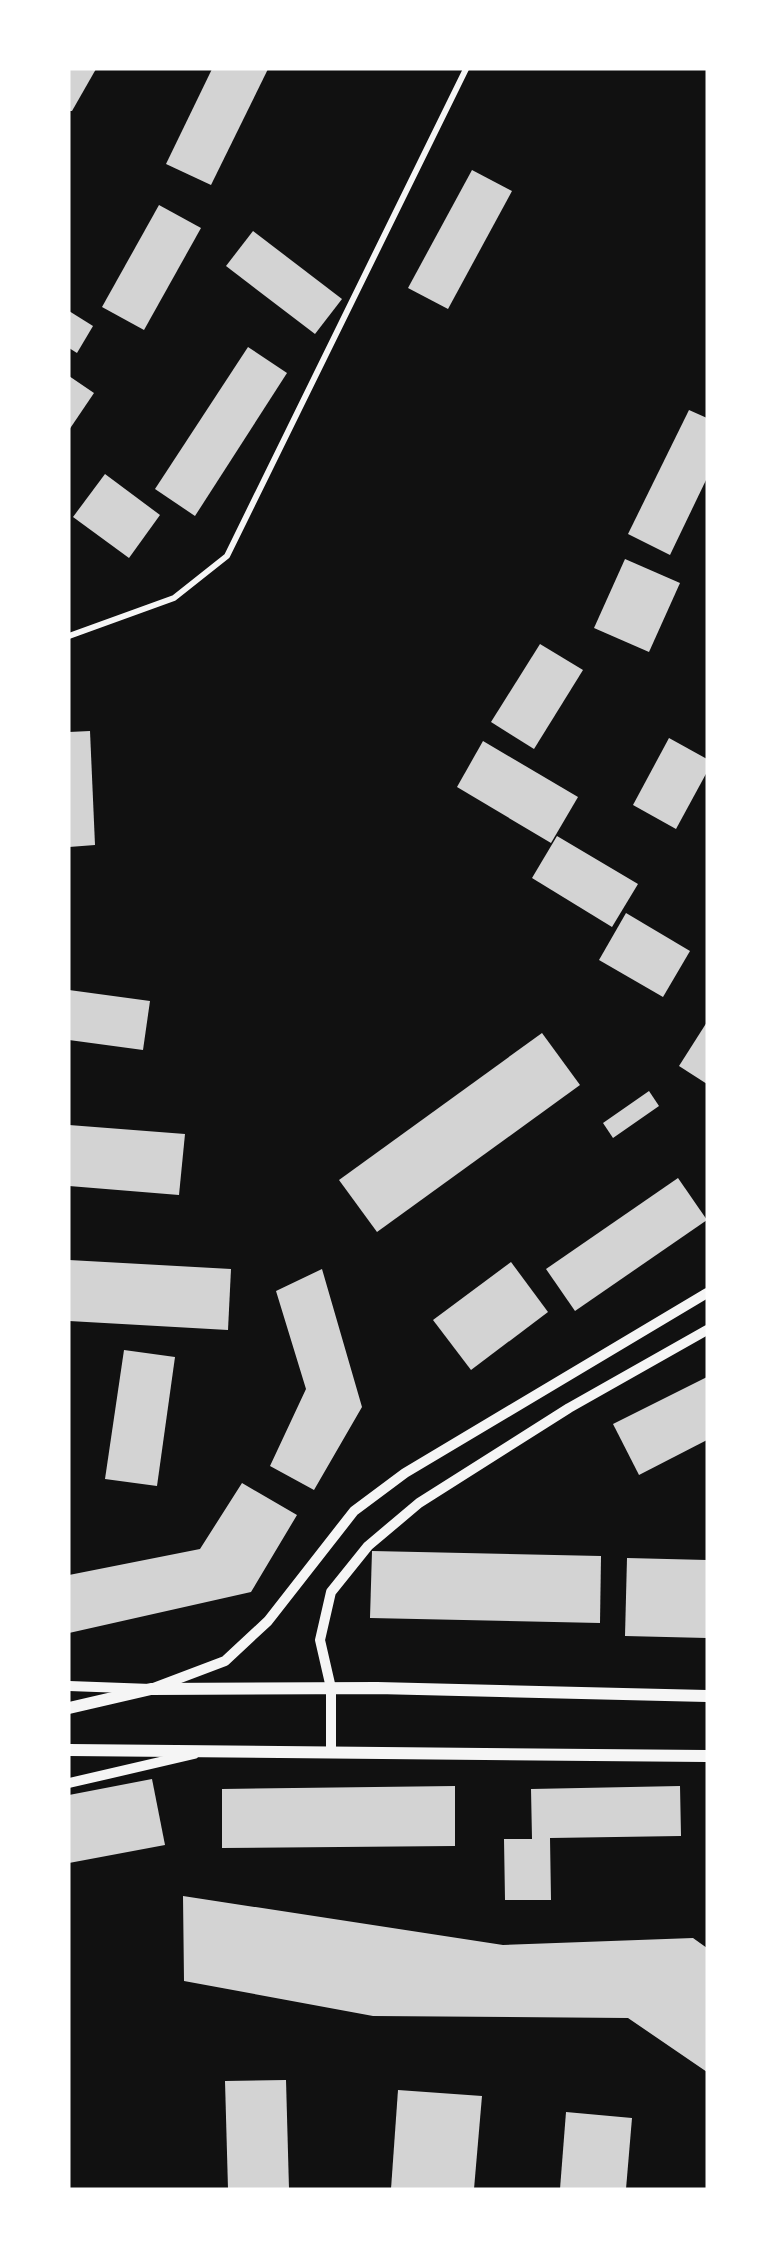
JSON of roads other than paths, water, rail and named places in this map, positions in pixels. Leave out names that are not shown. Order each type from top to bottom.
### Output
[{"type":"main road","points":[[69,1708],[151,1689],[331,1688],[707,1696]]},
{"type":"main road","points":[[69,1750],[707,1756]]},
{"type":"street","points":[[69,636],[174,598],[227,556],[466,69]]},
{"type":"street","points":[[69,1686],[151,1689],[225,1661],[268,1621],[354,1511],[405,1473],[707,1293]]},
{"type":"street","points":[[331,1752],[331,1688],[320,1640],[331,1592],[368,1546],[418,1503],[569,1408],[707,1330]]},
{"type":"street","points":[[69,1783],[206,1751]]}]
